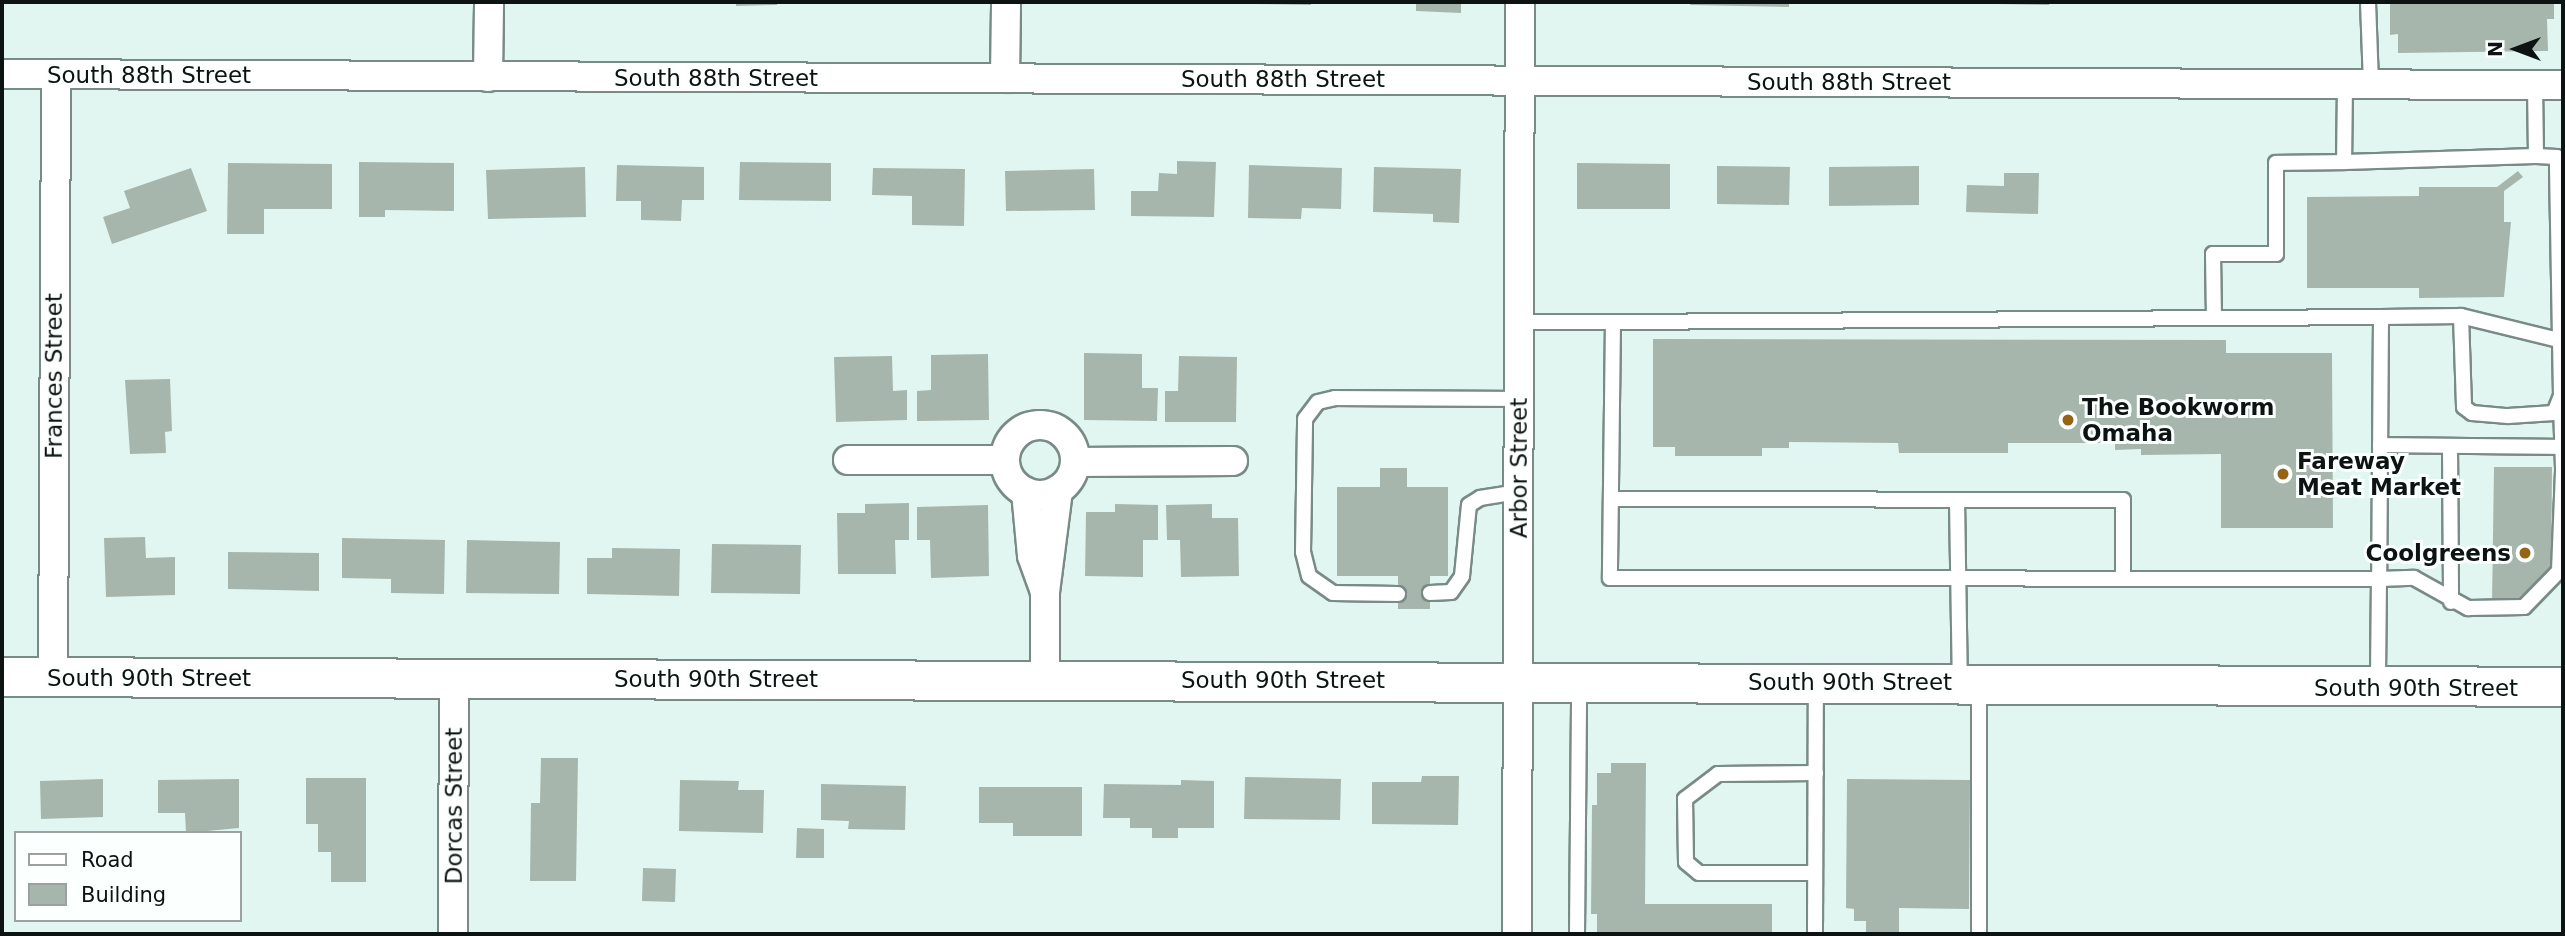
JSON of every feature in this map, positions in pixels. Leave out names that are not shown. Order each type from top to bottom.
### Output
[{"type":"main road","name":"South 90th Street","points":[[2,677],[1520,680],[1970,682],[2378,688],[2563,687]]},
{"type":"street","points":[[488,77],[489,2]]},
{"type":"street","points":[[1004,78],[1006,2]]},
{"type":"street","name":"Arbor Street","points":[[1517,934],[1520,680],[1520,2]]},
{"type":"street","name":"South 88th Street","points":[[2,75],[2563,85]]},
{"type":"street","name":"Frances Street","points":[[53,678],[56,75]]},
{"type":"street","points":[[1045,592],[1032,556],[1026,492],[1011,479],[1005,460],[1014,436],[1040,425],[1065,436],[1075,462]]},
{"type":"street","points":[[848,460],[1005,460]]},
{"type":"street","points":[[1075,462],[1233,461]]},
{"type":"street","points":[[1045,680],[1045,592],[1058,490],[1075,462]]},
{"type":"street","points":[[1026,492],[1058,490]]},
{"type":"street","name":"Dorcas Street","points":[[453,934],[454,678]]},
{"type":"lane","points":[[2344,162],[2358,84],[2368,2]]},
{"type":"lane","points":[[2535,85],[2536,156]]},
{"type":"lane","points":[[1613,322],[1610,579],[2414,579],[2451,602],[2468,608],[2524,607],[2549,587],[2560,571],[2563,550],[2562,340],[2557,157],[2276,163],[2276,254],[2213,254],[2214,318]]},
{"type":"lane","points":[[1519,321],[2461,316],[2562,340]]},
{"type":"lane","points":[[2461,316],[2464,407],[2472,413],[2546,415],[2554,413],[2561,396]]},
{"type":"lane","points":[[2378,688],[2381,317]]},
{"type":"lane","points":[[1398,594],[1333,593],[1309,576],[1303,552],[1305,419],[1318,402],[1335,398],[1519,399]]},
{"type":"lane","points":[[2380,445],[2561,447]]},
{"type":"lane","points":[[2450,447],[2451,602]]},
{"type":"lane","points":[[1430,593],[1451,592],[1462,576],[1469,505],[1479,498],[1519,492]]},
{"type":"lane","points":[[1611,499],[2123,500],[2123,579]]},
{"type":"lane","points":[[1957,500],[1956,579],[1970,682],[1979,934]]},
{"type":"lane","points":[[1577,934],[1579,681]]},
{"type":"lane","points":[[1815,934],[1816,682]]},
{"type":"lane","points":[[1815,873],[1699,873],[1686,862],[1685,799],[1718,774],[1816,773]]},
{"type":"building","points":[[736,2],[777,2],[777,5],[736,6]]},
{"type":"building","points":[[1311,2],[1311,5],[1254,4]]},
{"type":"building","points":[[1416,2],[1461,2],[1461,13],[1416,11]]},
{"type":"building","points":[[1691,2],[1789,2],[1789,7],[1690,5]]},
{"type":"building","points":[[2049,2],[2049,5],[1997,4]]},
{"type":"building","points":[[2390,2],[2554,2],[2554,19],[2547,19],[2548,51],[2398,53],[2398,34],[2390,35]]},
{"type":"building","points":[[1177,161],[1216,162],[1214,217],[1131,216],[1131,191],[1158,191],[1159,173],[1177,174]]},
{"type":"building","points":[[359,162],[454,163],[454,211],[385,210],[385,217],[359,217]]},
{"type":"building","points":[[740,162],[831,163],[831,201],[739,200]]},
{"type":"building","points":[[228,163],[332,164],[332,209],[264,209],[264,234],[227,234]]},
{"type":"building","points":[[1577,163],[1670,164],[1670,209],[1577,209]]},
{"type":"building","points":[[617,165],[704,167],[704,200],[682,200],[681,221],[641,220],[641,201],[616,201]]},
{"type":"building","points":[[1249,165],[1342,168],[1341,209],[1302,208],[1301,219],[1248,218]]},
{"type":"building","points":[[1717,166],[1790,167],[1789,205],[1717,204]]},
{"type":"building","points":[[1919,166],[1919,205],[1829,206],[1829,167]]},
{"type":"building","points":[[585,167],[586,217],[488,219],[486,170]]},
{"type":"building","points":[[1374,167],[1461,169],[1459,223],[1433,222],[1433,214],[1373,212]]},
{"type":"building","points":[[191,168],[207,211],[112,244],[103,217],[130,208],[124,191]]},
{"type":"building","points":[[873,168],[965,169],[964,226],[912,225],[912,196],[872,195]]},
{"type":"building","points":[[1094,169],[1095,210],[1006,211],[1005,171]]},
{"type":"building","points":[[2518,171],[2523,177],[2504,191],[2504,222],[2511,222],[2504,297],[2419,298],[2419,288],[2307,288],[2307,197],[2419,196],[2419,187],[2497,187]]},
{"type":"building","points":[[2004,173],[2039,173],[2038,214],[1966,212],[1967,185],[2004,186]]},
{"type":"building","points":[[1653,339],[2226,340],[2226,353],[2332,353],[2333,528],[2221,528],[2221,454],[2141,455],[2141,449],[2115,450],[2115,443],[2008,443],[2008,453],[1899,453],[1898,443],[1789,442],[1789,448],[1762,448],[1762,456],[1675,456],[1675,447],[1653,447]]},
{"type":"building","points":[[1084,353],[1142,354],[1142,388],[1158,388],[1157,421],[1084,420]]},
{"type":"building","points":[[988,354],[989,420],[917,421],[917,391],[931,390],[931,355]]},
{"type":"building","points":[[892,356],[893,391],[907,390],[907,420],[836,422],[834,357]]},
{"type":"building","points":[[1179,356],[1237,357],[1236,422],[1165,422],[1165,391],[1178,391]]},
{"type":"building","points":[[170,379],[172,431],[165,432],[166,453],[130,454],[125,380]]},
{"type":"building","points":[[2494,467],[2552,467],[2551,585],[2535,584],[2535,604],[2492,604]]},
{"type":"building","points":[[1380,468],[1407,468],[1407,487],[1448,487],[1448,576],[1430,576],[1430,609],[1398,609],[1398,576],[1337,576],[1337,487],[1380,487]]},
{"type":"building","points":[[909,503],[909,540],[895,540],[896,574],[838,574],[837,513],[865,513],[865,504]]},
{"type":"building","points":[[1115,504],[1158,505],[1158,540],[1143,540],[1143,577],[1085,576],[1086,512],[1115,512]]},
{"type":"building","points":[[1212,504],[1212,518],[1238,518],[1239,576],[1181,577],[1180,540],[1167,540],[1166,505]]},
{"type":"building","points":[[988,505],[989,576],[931,578],[930,540],[917,540],[917,507]]},
{"type":"building","points":[[145,537],[146,558],[175,557],[175,595],[106,597],[104,538]]},
{"type":"building","points":[[342,538],[445,540],[444,594],[391,593],[391,579],[342,578]]},
{"type":"building","points":[[467,540],[560,542],[559,594],[466,593]]},
{"type":"building","points":[[712,544],[801,545],[800,594],[711,593]]},
{"type":"building","points":[[612,548],[680,549],[679,596],[587,594],[587,558],[612,558]]},
{"type":"building","points":[[228,552],[319,553],[319,591],[228,589]]},
{"type":"building","points":[[541,758],[578,758],[576,881],[530,881],[531,803],[540,803]]},
{"type":"building","points":[[1611,763],[1646,763],[1645,904],[1772,904],[1772,934],[1597,934],[1597,914],[1591,914],[1592,805],[1597,805],[1597,773],[1611,773]]},
{"type":"building","points":[[1422,776],[1459,776],[1458,825],[1372,824],[1372,782],[1421,782]]},
{"type":"building","points":[[1245,777],[1341,779],[1340,820],[1244,819]]},
{"type":"building","points":[[306,778],[366,778],[366,882],[331,882],[331,852],[318,852],[318,824],[306,824]]},
{"type":"building","points":[[103,779],[103,817],[41,819],[40,781]]},
{"type":"building","points":[[239,779],[239,828],[186,831],[185,813],[158,813],[158,780]]},
{"type":"building","points":[[1847,779],[1970,780],[1969,909],[1899,908],[1899,934],[1866,934],[1866,921],[1854,921],[1854,909],[1846,908]]},
{"type":"building","points":[[680,780],[739,781],[738,790],[764,790],[763,833],[679,831]]},
{"type":"building","points":[[1181,780],[1214,781],[1214,828],[1178,828],[1178,838],[1152,838],[1152,828],[1130,828],[1130,818],[1103,818],[1104,784],[1181,785]]},
{"type":"building","points":[[821,784],[906,786],[905,830],[848,829],[849,821],[821,820]]},
{"type":"building","points":[[979,787],[1082,787],[1082,836],[1013,836],[1013,823],[979,823]]},
{"type":"building","points":[[797,828],[824,829],[824,858],[796,858]]},
{"type":"building","points":[[643,868],[676,869],[675,902],[642,901]]},
{"type":"place","name":"The Bookworm Omaha","points":[[2068,420]]},
{"type":"place","name":"Fareway Meat Market","points":[[2283,474]]},
{"type":"place","name":"Coolgreens","points":[[2525,553]]}]
